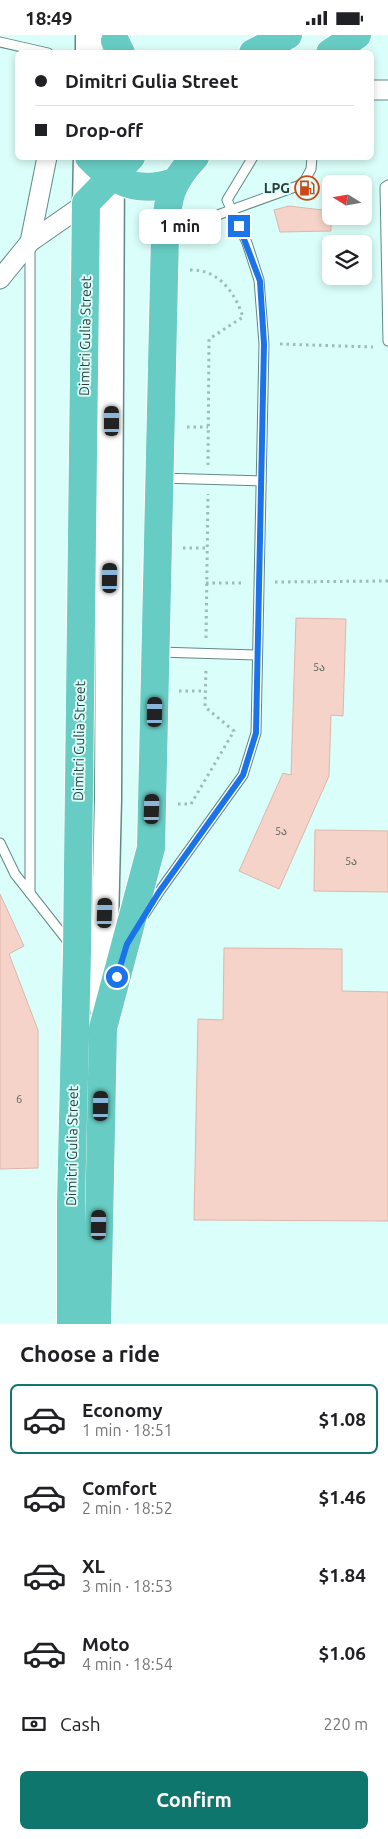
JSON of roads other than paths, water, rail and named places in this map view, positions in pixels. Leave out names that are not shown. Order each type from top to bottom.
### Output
[{"type":"highway","points":[[255,50],[288,35]]},
{"type":"highway","points":[[334,50],[357,35]]},
{"type":"highway","points":[[95,160],[111,167],[132,187],[149,189],[174,182],[192,160]]},
{"type":"highway","points":[[86,203],[111,167],[125,160]]},
{"type":"highway","name":"Dimitri Gulia Street","points":[[98,1324],[103,1027],[152,849],[157,651],[158,478],[165,235],[168,202],[174,182]]},
{"type":"highway","name":"Dimitri Gulia Street","points":[[71,1324],[71,1193],[77,952],[86,203]]},
{"type":"main road","points":[[89,35],[89,50]]},
{"type":"main road","name":"Dimitri Gulia Street","points":[[86,203],[88,160]]},
{"type":"main road","name":"Dimitri Gulia Street","points":[[103,1027],[108,799],[112,363],[111,167]]},
{"type":"street","points":[[30,242],[45,160]]},
{"type":"street","points":[[0,279],[30,242],[86,203]]},
{"type":"lane","points":[[0,43],[34,50]]},
{"type":"lane","points":[[127,944],[159,892],[243,775],[256,733],[264,344],[260,281],[247,243],[227,200],[251,160]]},
{"type":"lane","points":[[165,235],[303,184],[311,169],[312,160]]},
{"type":"lane","points":[[387,186],[388,341]]},
{"type":"lane","points":[[30,242],[30,893]]},
{"type":"lane","points":[[158,478],[261,481]]},
{"type":"lane","points":[[157,651],[257,655]]},
{"type":"lane","points":[[0,843],[15,874],[77,952]]},
{"type":"place","name":"LPG","points":[[307,188]]}]
